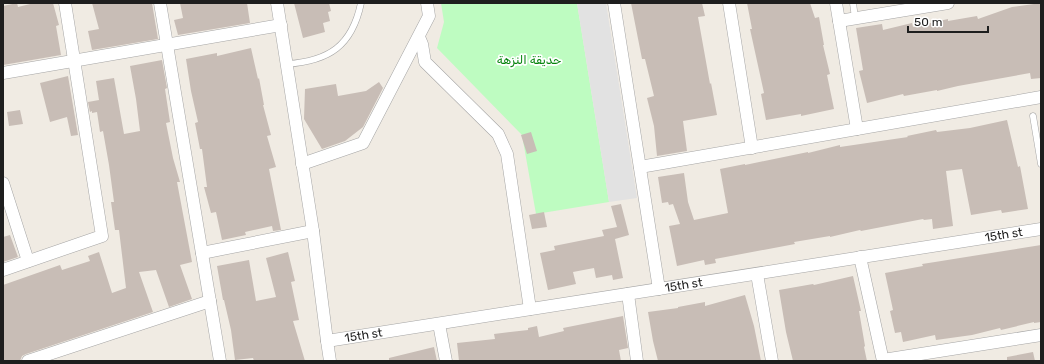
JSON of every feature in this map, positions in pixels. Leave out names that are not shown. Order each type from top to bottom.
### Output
[{"type":"street","points":[[3,270],[102,236],[65,3]]},
{"type":"street","points":[[160,3],[220,361]]},
{"type":"street","points":[[277,3],[313,231],[330,361]]},
{"type":"street","points":[[302,164],[363,142],[429,16],[427,3]]},
{"type":"street","points":[[614,3],[659,289]]},
{"type":"street","points":[[729,3],[752,148]]},
{"type":"street","points":[[836,3],[857,129]]},
{"type":"street","points":[[839,21],[948,3]]},
{"type":"street","points":[[3,73],[281,25]]},
{"type":"street","points":[[419,37],[422,44],[425,62],[498,134],[507,154],[530,309]]},
{"type":"street","points":[[640,167],[1041,97]]},
{"type":"street","points":[[3,182],[28,261]]},
{"type":"street","name":"15th st","points":[[327,341],[1041,229]]},
{"type":"street","points":[[202,252],[313,231]]},
{"type":"street","points":[[860,257],[883,361],[1041,335]]},
{"type":"street","points":[[756,274],[772,361]]},
{"type":"street","points":[[628,294],[637,361]]},
{"type":"street","points":[[28,361],[44,358],[210,301]]},
{"type":"street","points":[[440,324],[446,361]]},
{"type":"lane","points":[[287,64],[306,63],[322,58],[336,49],[351,34],[361,3]]},
{"type":"lane","points":[[853,3],[855,18]]},
{"type":"lane","points":[[1033,116],[1038,126],[1041,164]]},
{"type":"green space","name":"حديقة النزهة","points":[[441,3],[577,3],[609,202],[536,214],[522,135],[437,48],[444,22]]},
{"type":"shaded area","points":[[577,3],[606,3],[637,198],[609,202]]},
{"type":"building","points":[[17,3],[18,7],[34,3],[53,3],[59,25],[56,26],[61,55],[3,65],[3,6]]},
{"type":"building","points":[[92,3],[152,3],[158,39],[92,50],[88,31],[99,29]]},
{"type":"building","points":[[180,3],[247,3],[250,23],[178,35],[174,20],[183,18]]},
{"type":"building","points":[[294,3],[329,3],[331,11],[328,12],[330,21],[323,23],[325,32],[303,38]]},
{"type":"building","points":[[631,3],[702,3],[705,16],[698,17],[717,115],[683,121],[687,151],[657,156],[654,126],[647,98],[654,96],[645,59],[642,59]]},
{"type":"building","points":[[747,3],[810,3],[815,18],[819,17],[823,45],[830,74],[827,75],[834,109],[801,116],[801,114],[766,120],[761,94],[764,93],[750,29],[752,29]]},
{"type":"building","points":[[1041,3],[1041,78],[1031,79],[1030,73],[937,91],[904,96],[903,94],[867,103],[859,71],[863,70],[856,28],[882,24],[883,30],[912,23],[913,27],[948,19],[948,21],[977,16],[978,19],[1012,7]]},
{"type":"building","points":[[251,48],[271,135],[267,136],[276,167],[269,169],[281,230],[273,231],[272,226],[245,232],[246,235],[222,240],[216,212],[211,213],[204,187],[207,187],[202,149],[200,149],[195,123],[198,122],[186,59],[217,53],[217,56]]},
{"type":"building","points":[[162,60],[167,88],[165,89],[170,122],[166,123],[173,158],[180,182],[177,182],[192,262],[180,265],[192,299],[169,307],[156,270],[139,272],[153,312],[26,354],[22,356],[20,361],[3,361],[3,285],[60,265],[62,270],[90,261],[88,256],[99,252],[112,293],[126,288],[119,230],[115,230],[111,202],[114,202],[103,131],[100,132],[97,112],[90,112],[88,102],[99,100],[96,81],[114,78],[124,134],[140,131],[130,66]]},
{"type":"building","points":[[68,76],[78,135],[71,136],[67,117],[50,122],[40,83]]},
{"type":"building","points":[[379,82],[383,88],[363,127],[345,141],[322,149],[304,119],[305,89],[336,84],[338,96],[366,91]]},
{"type":"building","points":[[20,110],[23,124],[9,126],[7,112]]},
{"type":"building","points":[[1007,120],[1018,167],[1020,166],[1028,209],[1002,213],[1001,210],[971,215],[962,169],[946,171],[953,226],[933,229],[932,219],[923,219],[830,237],[794,242],[795,244],[715,259],[716,263],[705,265],[704,260],[677,266],[669,226],[680,224],[673,204],[669,205],[668,202],[662,203],[658,177],[684,173],[688,202],[694,220],[728,213],[720,169],[808,153],[840,145],[840,147],[908,137],[907,136],[936,130],[937,132],[970,128]]},
{"type":"building","points":[[531,132],[537,151],[527,154],[521,135]]},
{"type":"building","points":[[621,204],[629,235],[615,239],[623,278],[613,280],[612,275],[596,278],[594,268],[573,272],[576,284],[548,290],[540,253],[555,250],[554,246],[604,236],[602,230],[617,227],[611,206]]},
{"type":"building","points":[[544,212],[547,227],[532,229],[529,215]]},
{"type":"building","points":[[10,235],[18,257],[3,262],[3,237]]},
{"type":"building","points":[[1041,245],[1041,322],[936,340],[935,335],[903,342],[901,332],[895,333],[890,311],[893,310],[885,273],[923,266],[922,264]]},
{"type":"building","points":[[288,252],[295,281],[291,282],[299,320],[293,321],[305,361],[254,361],[253,358],[235,360],[231,330],[223,300],[217,266],[249,260],[256,301],[276,297],[266,258]]},
{"type":"building","points":[[853,276],[861,311],[859,311],[867,361],[793,361],[786,332],[779,290],[814,285]]},
{"type":"building","points":[[745,295],[754,326],[761,361],[658,361],[648,312],[678,308],[705,302],[705,306]]},
{"type":"building","points":[[623,316],[628,348],[619,350],[621,361],[459,361],[457,343],[495,339],[494,334],[528,330],[528,328],[537,326],[539,337],[564,331],[563,328]]},
{"type":"building","points":[[434,347],[437,361],[389,361],[389,358]]},
{"type":"building","points":[[1033,352],[1035,361],[1007,361],[1007,357]]}]
